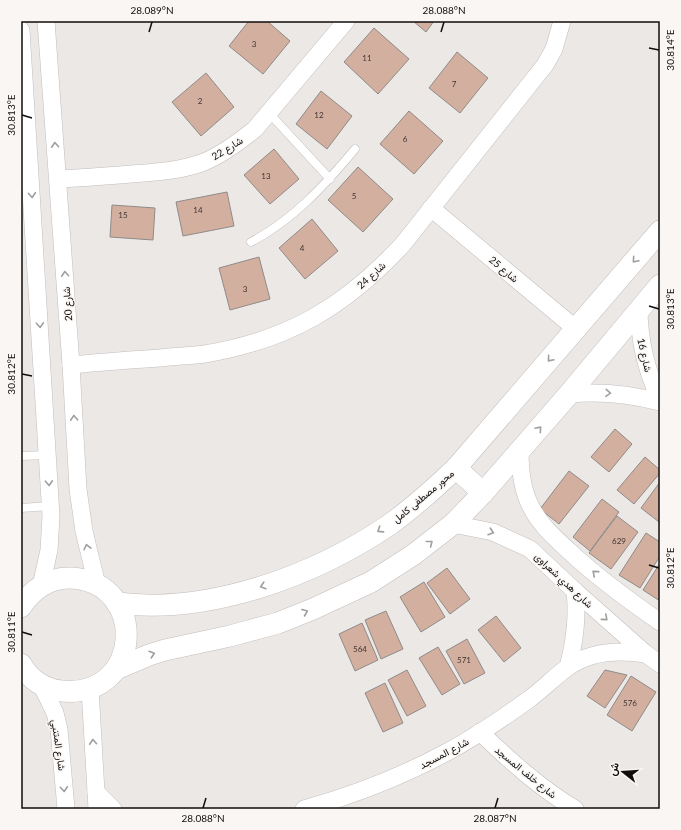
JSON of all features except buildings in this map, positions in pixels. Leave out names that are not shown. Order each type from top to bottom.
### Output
[{"type":"street","name":"شارع 20","points":[[46,21],[72,365],[81,512],[97,585]]},
{"type":"street","name":"شارع 22","points":[[58,179],[168,171],[186,168],[221,154],[239,143],[255,129],[346,21]]},
{"type":"street","name":"شارع 24","points":[[72,365],[204,354],[239,347],[274,336],[307,321],[333,306],[357,289],[381,268],[403,244],[545,65],[554,49],[562,21]]},
{"type":"street","points":[[21,30],[24,78],[23,98],[28,236],[51,516],[49,550],[41,586]]},
{"type":"street","points":[[24,78],[49,76]]},
{"type":"street","name":"شارع 25","points":[[431,208],[576,329]]},
{"type":"street","name":"محور مصطفى كامل","points":[[118,603],[149,606],[181,604],[232,595],[267,585],[301,572],[366,540],[433,490],[456,468],[660,231]]},
{"type":"street","points":[[116,669],[149,655],[278,623],[313,609],[370,582],[429,543],[453,524],[483,493],[570,394],[660,285]]},
{"type":"street","name":"شارع 16","points":[[640,308],[642,346],[651,378],[660,401]]},
{"type":"street","name":"شارع 16","points":[[570,394],[584,392],[616,393],[660,401]]},
{"type":"street","points":[[520,451],[521,473],[525,494],[538,520],[547,531],[609,585],[660,622]]},
{"type":"street","points":[[456,468],[483,493]]},
{"type":"street","name":"شارع هدي شعراوى","points":[[453,524],[493,532],[530,549],[574,591],[653,659]]},
{"type":"street","points":[[530,549],[547,531]]},
{"type":"street","points":[[22,604],[41,586],[55,580],[69,578],[84,579],[97,585],[118,603],[125,619],[127,636],[124,653],[116,669],[104,681],[90,689],[73,692],[56,691],[41,684],[31,677],[22,666]]},
{"type":"street","points":[[568,667],[576,628],[577,609],[574,591]]},
{"type":"street","name":"شارع المسجد","points":[[304,809],[359,792],[391,779],[450,750],[480,732],[532,696],[568,667],[592,656],[618,652],[653,659]]},
{"type":"street","name":"شارع المتنبي","points":[[41,684],[55,713],[59,729],[66,809]]},
{"type":"street","points":[[90,689],[97,801],[113,809]]},
{"type":"street","name":"شارع خلف المسجد","points":[[480,732],[523,772],[547,791],[574,809]]},
{"type":"lane","points":[[269,113],[330,179]]},
{"type":"lane","points":[[251,242],[266,234],[310,199],[330,179],[355,149]]},
{"type":"lane","points":[[21,456],[47,455]]},
{"type":"lane","points":[[21,508],[50,506]]}]
